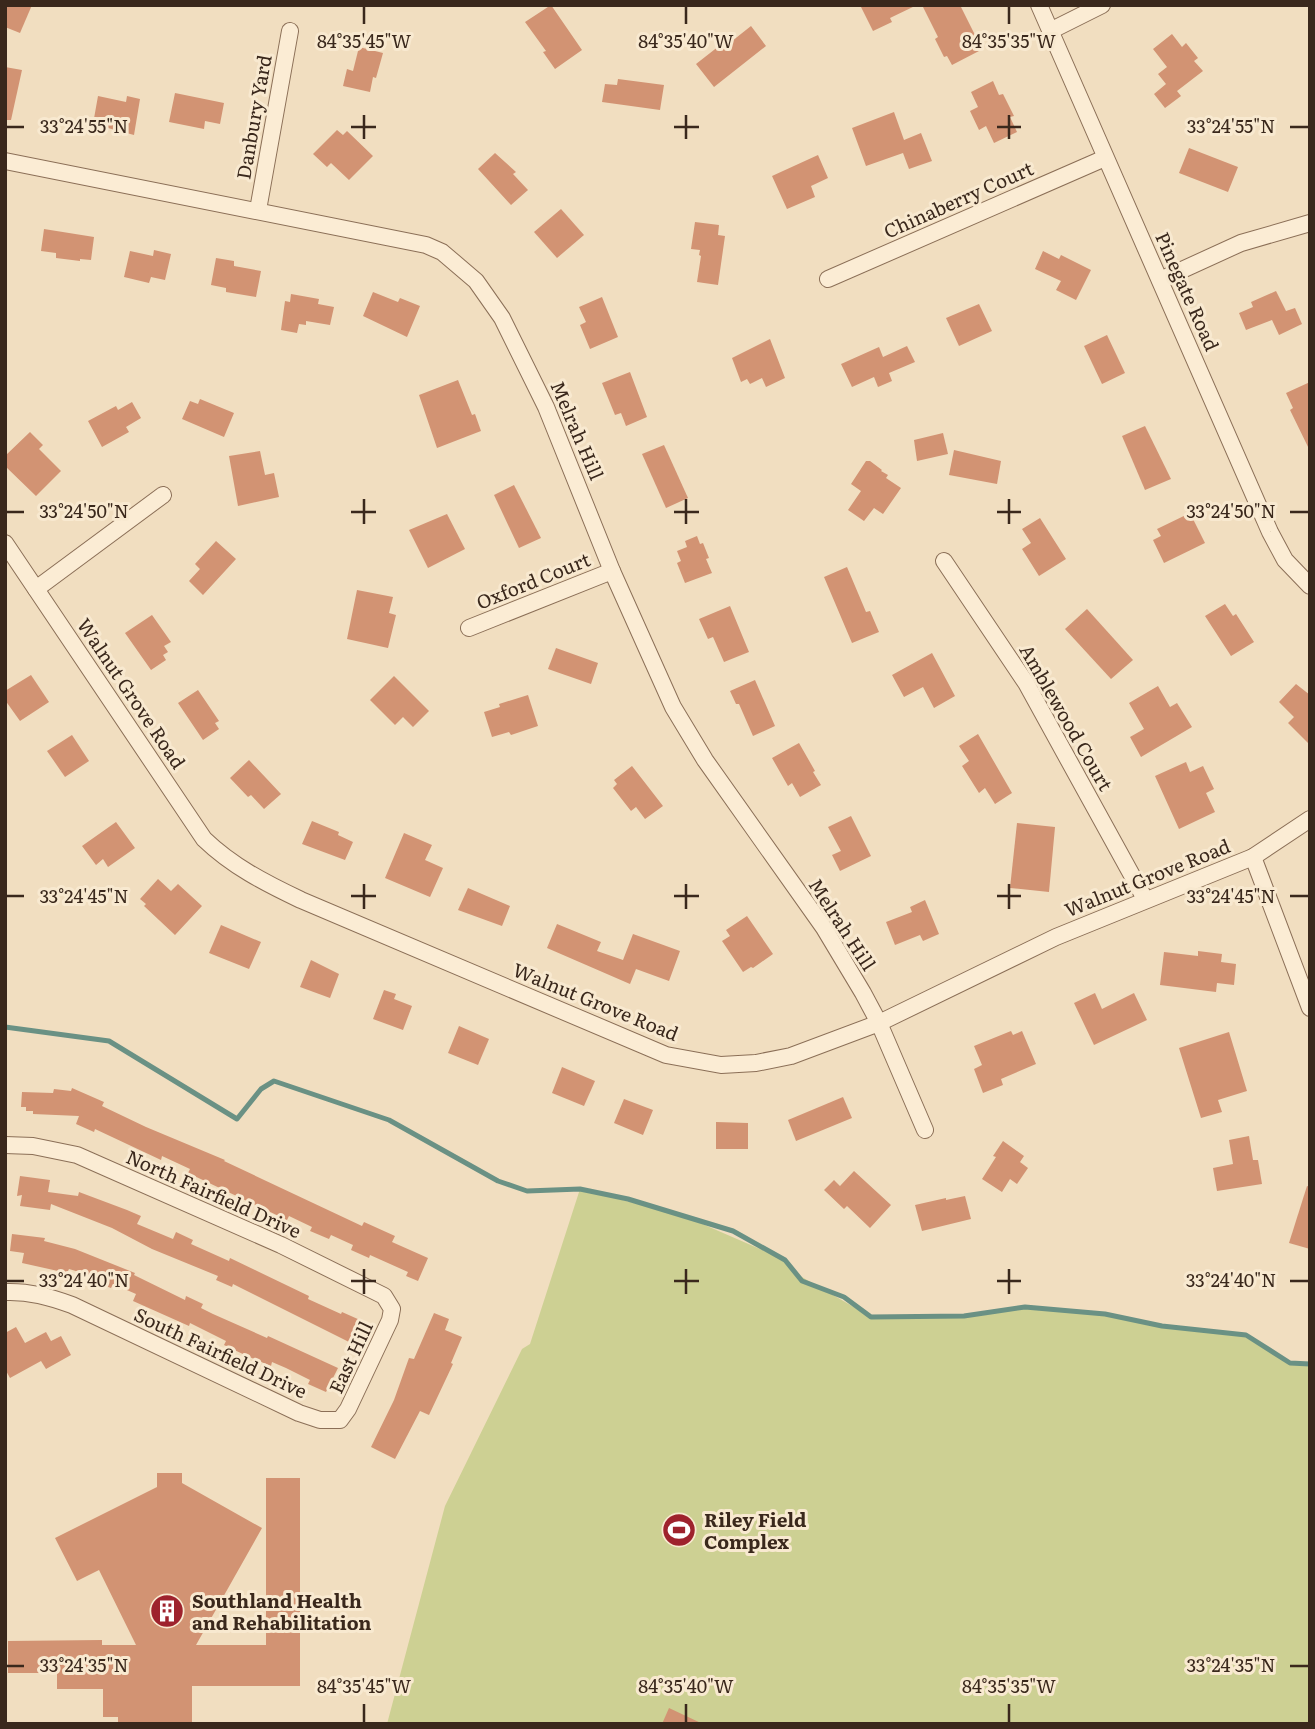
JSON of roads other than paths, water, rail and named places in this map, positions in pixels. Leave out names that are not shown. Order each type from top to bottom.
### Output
[{"type":"street","name":"Pinegate Road","points":[[1039,5],[1270,532],[1285,560],[1310,586]]},
{"type":"street","points":[[1050,32],[1102,5]]},
{"type":"street","name":"Danbury Yard","points":[[258,210],[290,32]]},
{"type":"street","name":"Chinaberry Court","points":[[828,279],[1105,158]]},
{"type":"street","name":"Melrah Hill","points":[[5,162],[426,245],[442,252],[476,281],[502,318],[527,366],[565,450],[612,571],[673,707],[705,760],[824,928],[879,1023],[925,1130]]},
{"type":"street","points":[[1160,280],[1241,243],[1310,223]]},
{"type":"street","points":[[36,589],[163,495]]},
{"type":"street","name":"Walnut Grove Road","points":[[5,543],[204,839],[239,868],[271,886],[628,1039],[666,1055],[688,1060],[721,1065],[756,1063],[791,1056],[879,1023],[1056,937],[1254,857],[1310,819]]},
{"type":"street","name":"Amblewood Court","points":[[944,561],[1026,683],[1145,899]]},
{"type":"street","name":"Oxford Court","points":[[469,628],[612,571]]},
{"type":"street","points":[[1254,857],[1310,1008]]},
{"type":"street","name":"North Fairfield Drive","points":[[5,1145],[33,1146],[67,1153],[128,1176],[281,1245],[384,1296],[392,1309]]},
{"type":"street","name":"South Fairfield Drive","points":[[5,1292],[32,1293],[72,1305],[299,1413],[320,1420],[340,1420]]},
{"type":"street","name":"East Hill","points":[[340,1420],[348,1409],[390,1320],[392,1309]]},
{"type":"waterway","points":[[5,1027],[109,1041],[237,1119],[261,1089],[274,1081],[389,1120],[498,1181],[527,1191],[580,1189],[628,1199],[733,1231],[785,1260],[802,1281],[844,1297],[871,1317],[964,1316],[1025,1307],[1105,1314],[1162,1326],[1246,1335],[1290,1363],[1310,1364]]},
{"type":"place","name":"Riley Field Complex","points":[[679,1530]]},
{"type":"place","name":"Southland Health and Rehabilitation","points":[[167,1611]]}]
